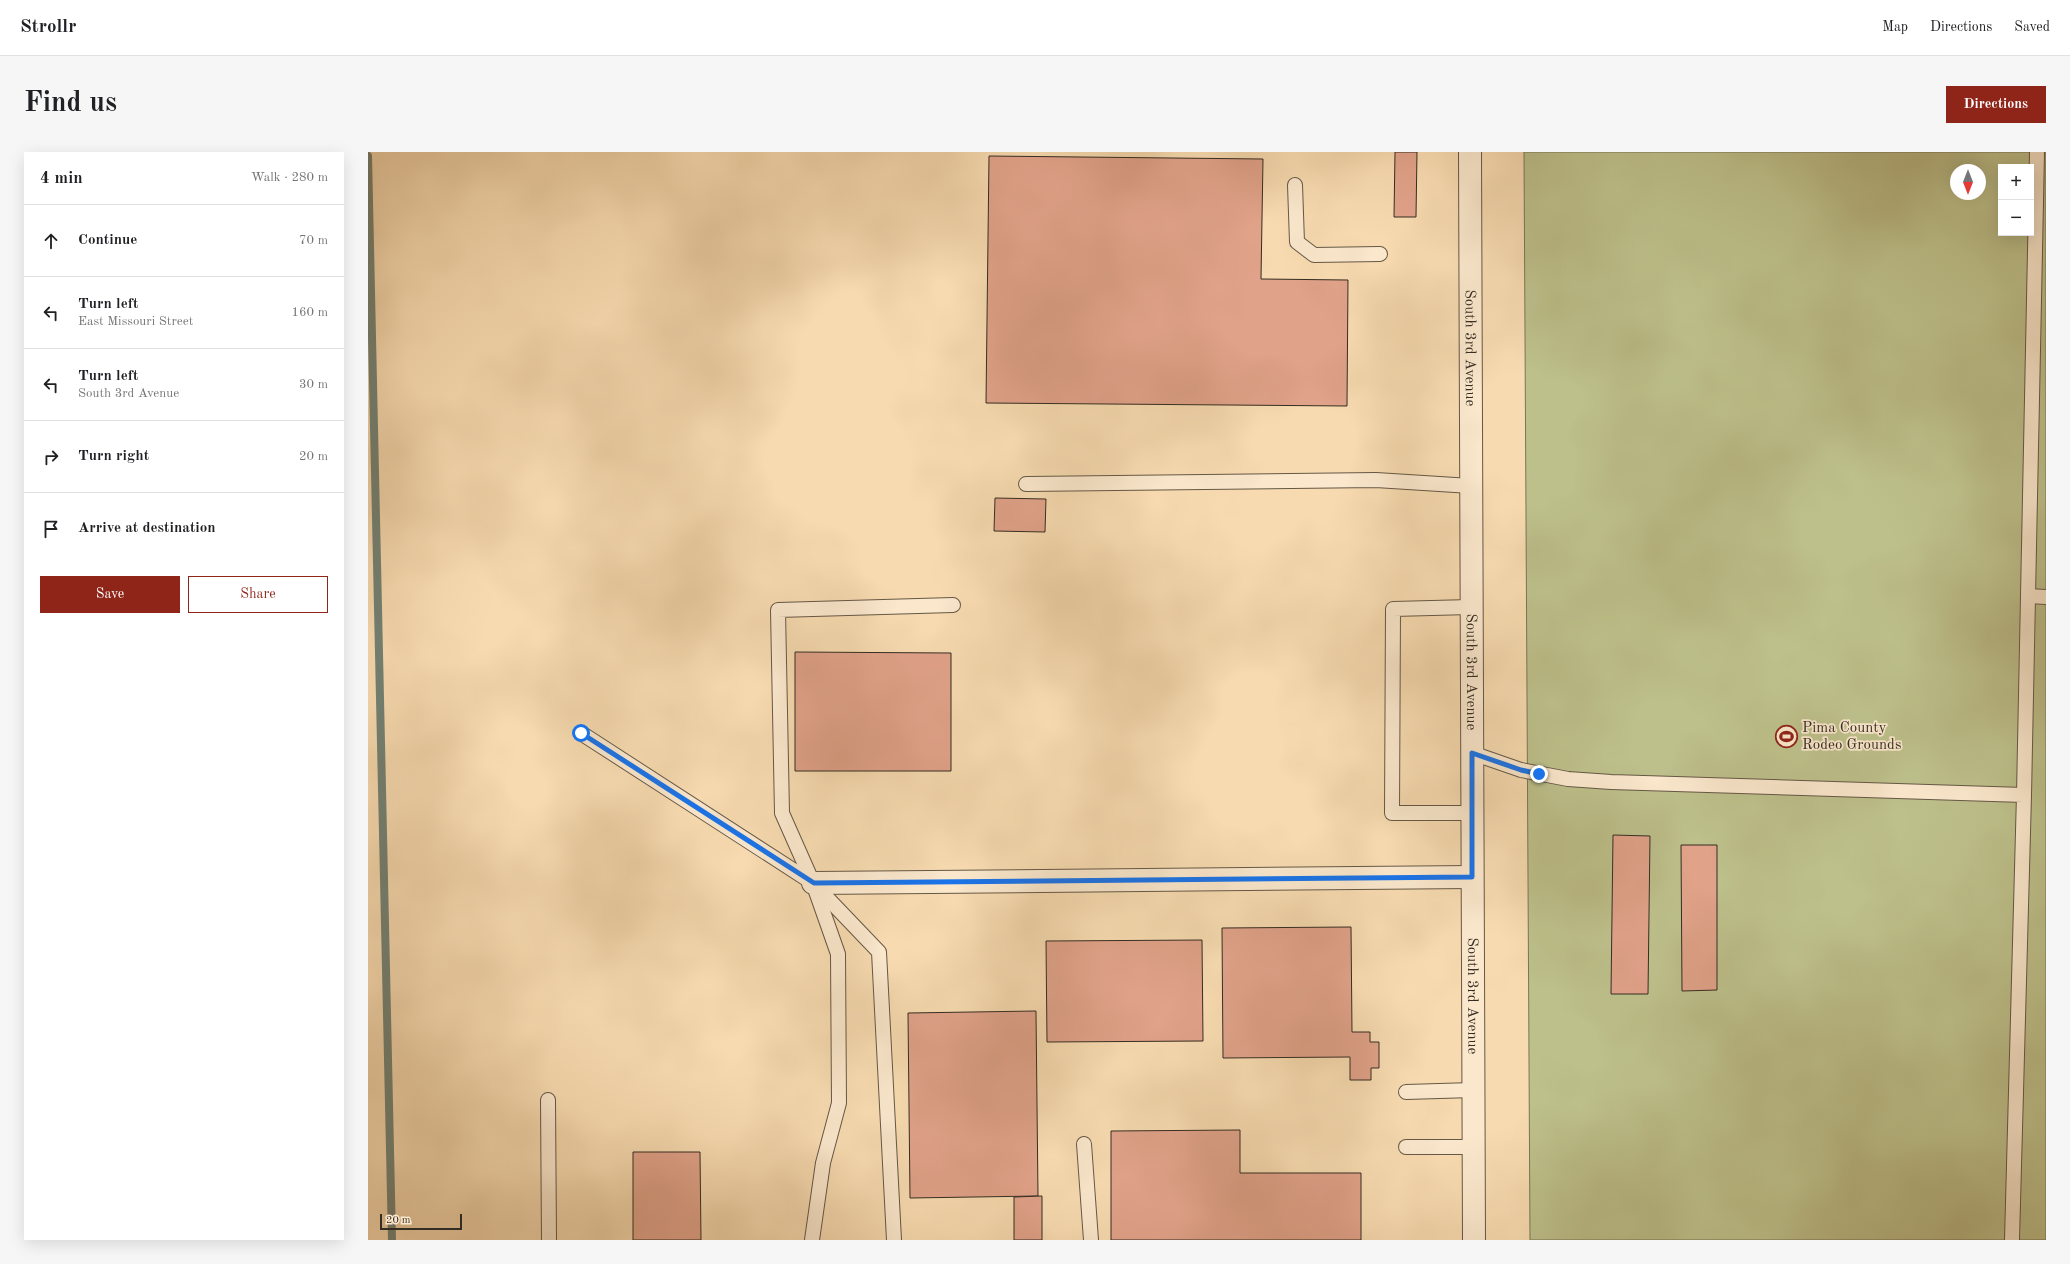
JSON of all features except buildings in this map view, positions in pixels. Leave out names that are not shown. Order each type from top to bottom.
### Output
[{"type":"street","name":"South 3rd Avenue","points":[[1470,152],[1474,1240]]},
{"type":"street","points":[[814,883],[1472,877]]},
{"type":"lane","points":[[2012,1240],[2024,795],[2037,152]]},
{"type":"lane","points":[[1295,185],[1297,242],[1314,255],[1380,254]]},
{"type":"lane","points":[[1026,484],[1376,480],[1471,486]]},
{"type":"lane","points":[[2028,596],[2046,597]]},
{"type":"lane","points":[[812,1240],[823,1163],[839,1103],[838,954],[814,883],[782,813],[778,610],[953,605]]},
{"type":"lane","points":[[1471,607],[1393,609],[1392,814],[1472,814]]},
{"type":"lane","points":[[581,733],[814,883],[879,952],[894,1240]]},
{"type":"lane","points":[[1472,753],[1521,770],[1575,779],[2024,795]]},
{"type":"lane","points":[[1406,1092],[1473,1090]]},
{"type":"lane","points":[[548,1100],[549,1240]]},
{"type":"lane","points":[[1084,1144],[1091,1240]]},
{"type":"lane","points":[[1406,1147],[1473,1147]]},
{"type":"green space","name":"Pima County Rodeo Grounds","points":[[1524,152],[2046,152],[2046,1240],[1530,1240]]},
{"type":"waterway","points":[[368,156],[392,1240]]},
{"type":"place","name":"Pima County Rodeo Grounds","points":[[1787,736]]},
{"type":"route","points":[[581,733],[814,883],[1472,877],[1472,753],[1521,770],[1539,774]]}]
